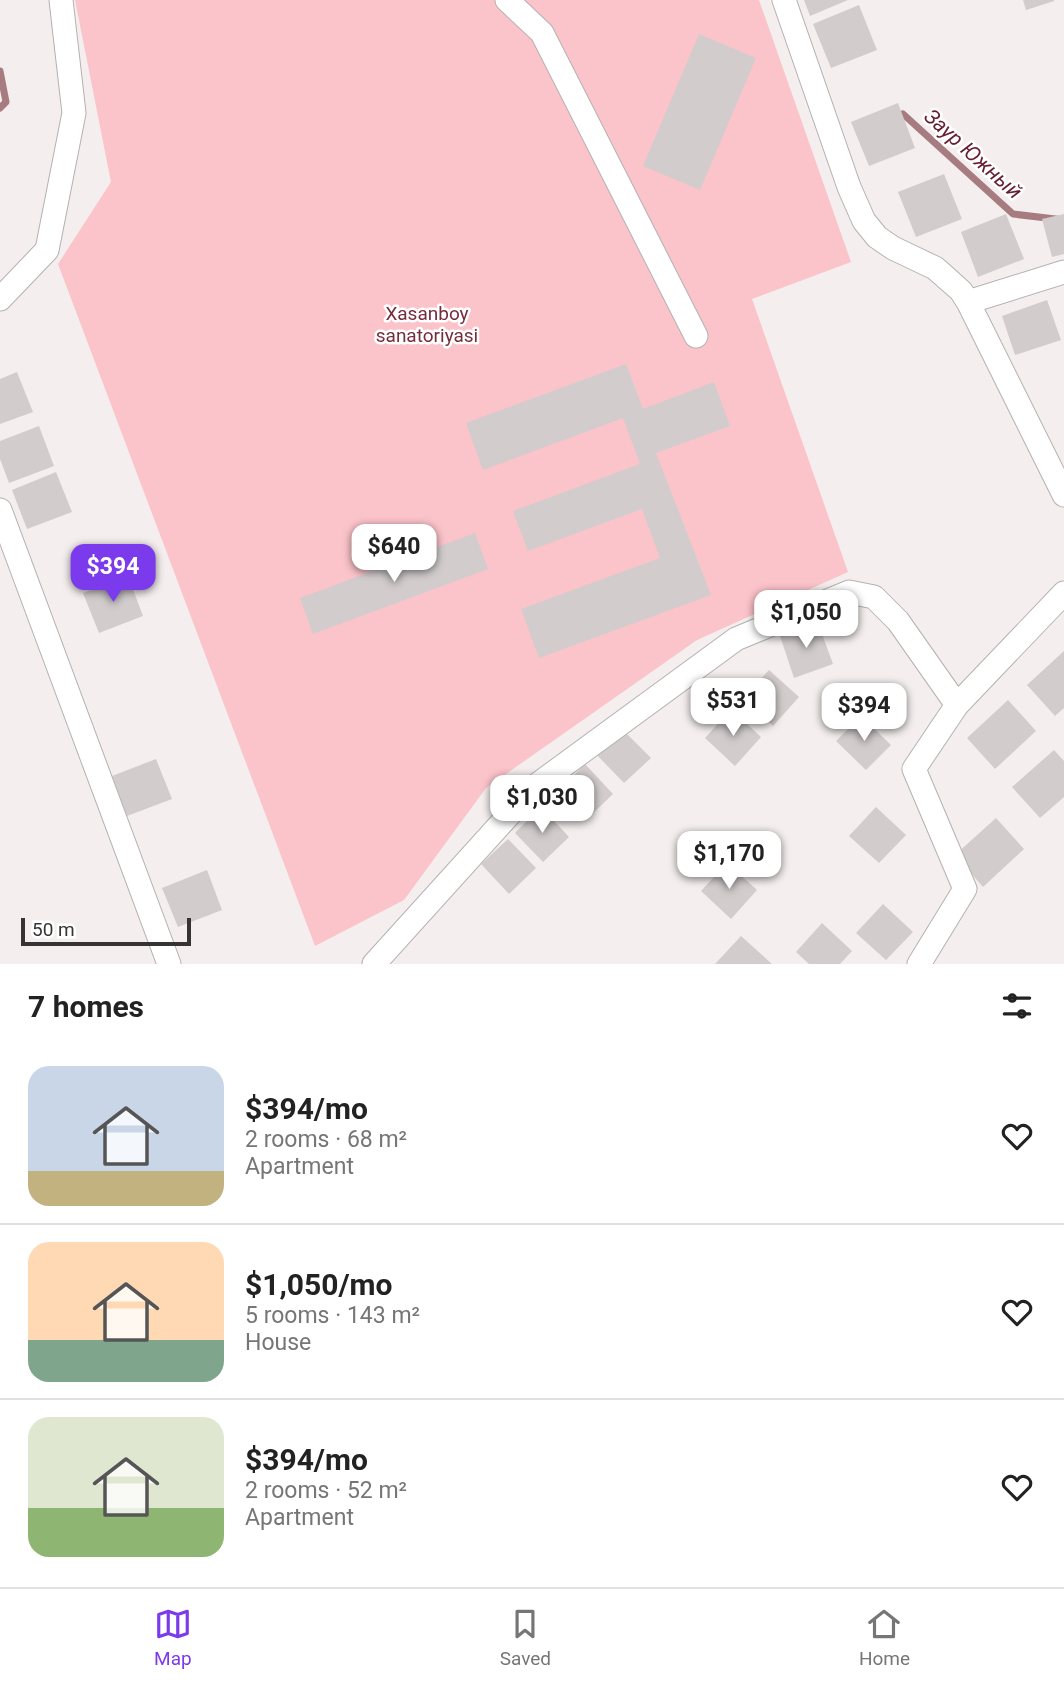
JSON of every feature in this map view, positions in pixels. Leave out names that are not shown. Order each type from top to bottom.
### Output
[{"type":"street","points":[[0,299],[47,250],[74,113],[61,0]]},
{"type":"street","points":[[507,0],[542,33],[696,336]]},
{"type":"street","points":[[784,0],[849,187],[864,221],[877,237],[893,248],[935,268],[961,291],[1064,495]]},
{"type":"street","points":[[968,302],[1064,272]]},
{"type":"street","points":[[0,510],[169,964]]},
{"type":"street","points":[[374,964],[534,787],[736,639],[849,592],[874,597],[898,621],[957,705]]},
{"type":"street","points":[[919,964],[965,889],[914,769],[957,705],[1064,593]]},
{"type":"green space","name":"Xasanboy sanatoriyasi","points":[[75,0],[759,0],[851,262],[752,299],[848,572],[697,640],[486,788],[404,900],[315,946],[58,264],[111,182]]},
{"type":"building","points":[[804,0],[848,0],[810,16]]},
{"type":"building","points":[[1023,0],[1054,0],[1054,1],[1026,10]]},
{"type":"building","points":[[859,5],[877,50],[831,68],[813,24]]},
{"type":"building","points":[[699,34],[756,58],[700,190],[643,166]]},
{"type":"building","points":[[898,103],[915,148],[869,166],[851,122]]},
{"type":"building","points":[[944,174],[962,219],[916,237],[898,192]]},
{"type":"building","points":[[1006,214],[1024,259],[978,277],[961,232]]},
{"type":"building","points":[[1064,214],[1064,254],[1052,257],[1042,219]]},
{"type":"building","points":[[1047,300],[1061,340],[1015,355],[1002,316]]},
{"type":"building","points":[[626,364],[643,409],[714,382],[730,426],[656,453],[711,595],[539,658],[521,609],[660,558],[642,509],[528,551],[513,511],[640,464],[623,418],[483,470],[466,423]]},
{"type":"building","points":[[17,372],[33,412],[0,424],[0,379]]},
{"type":"building","points":[[39,426],[54,466],[9,483],[0,459],[0,441]]},
{"type":"building","points":[[56,472],[72,512],[27,529],[12,490]]},
{"type":"building","points":[[475,533],[488,569],[313,634],[300,598]]},
{"type":"building","points":[[128,576],[143,616],[99,633],[83,593]]},
{"type":"building","points":[[818,623],[833,664],[794,678],[780,636]]},
{"type":"building","points":[[1064,651],[1064,708],[1055,716],[1027,685]]},
{"type":"building","points":[[769,670],[799,697],[773,726],[743,698]]},
{"type":"building","points":[[1008,700],[1036,731],[995,769],[967,738]]},
{"type":"building","points":[[731,709],[761,737],[735,766],[705,738]]},
{"type":"building","points":[[861,716],[891,745],[866,770],[836,741]]},
{"type":"building","points":[[622,729],[651,758],[624,783],[596,754]]},
{"type":"building","points":[[1054,750],[1064,761],[1064,797],[1040,818],[1012,787]]},
{"type":"building","points":[[156,759],[172,799],[127,816],[112,776]]},
{"type":"building","points":[[585,764],[613,794],[587,819],[559,790]]},
{"type":"building","points":[[541,807],[569,837],[543,862],[515,833]]},
{"type":"building","points":[[876,807],[906,835],[879,863],[849,836]]},
{"type":"building","points":[[996,818],[1024,849],[983,887],[955,855]]},
{"type":"building","points":[[508,839],[536,868],[509,894],[481,864]]},
{"type":"building","points":[[727,863],[757,890],[731,919],[701,891]]},
{"type":"building","points":[[207,870],[222,910],[178,927],[162,888]]},
{"type":"building","points":[[883,904],[913,932],[886,960],[856,933]]},
{"type":"building","points":[[822,923],[852,951],[840,964],[809,964],[796,952]]},
{"type":"building","points":[[741,936],[772,964],[715,964]]},
{"type":"waterway","points":[[0,71],[6,102],[0,108]]},
{"type":"waterway","name":"Заур Южный","points":[[903,114],[1013,214],[1064,220]]}]
